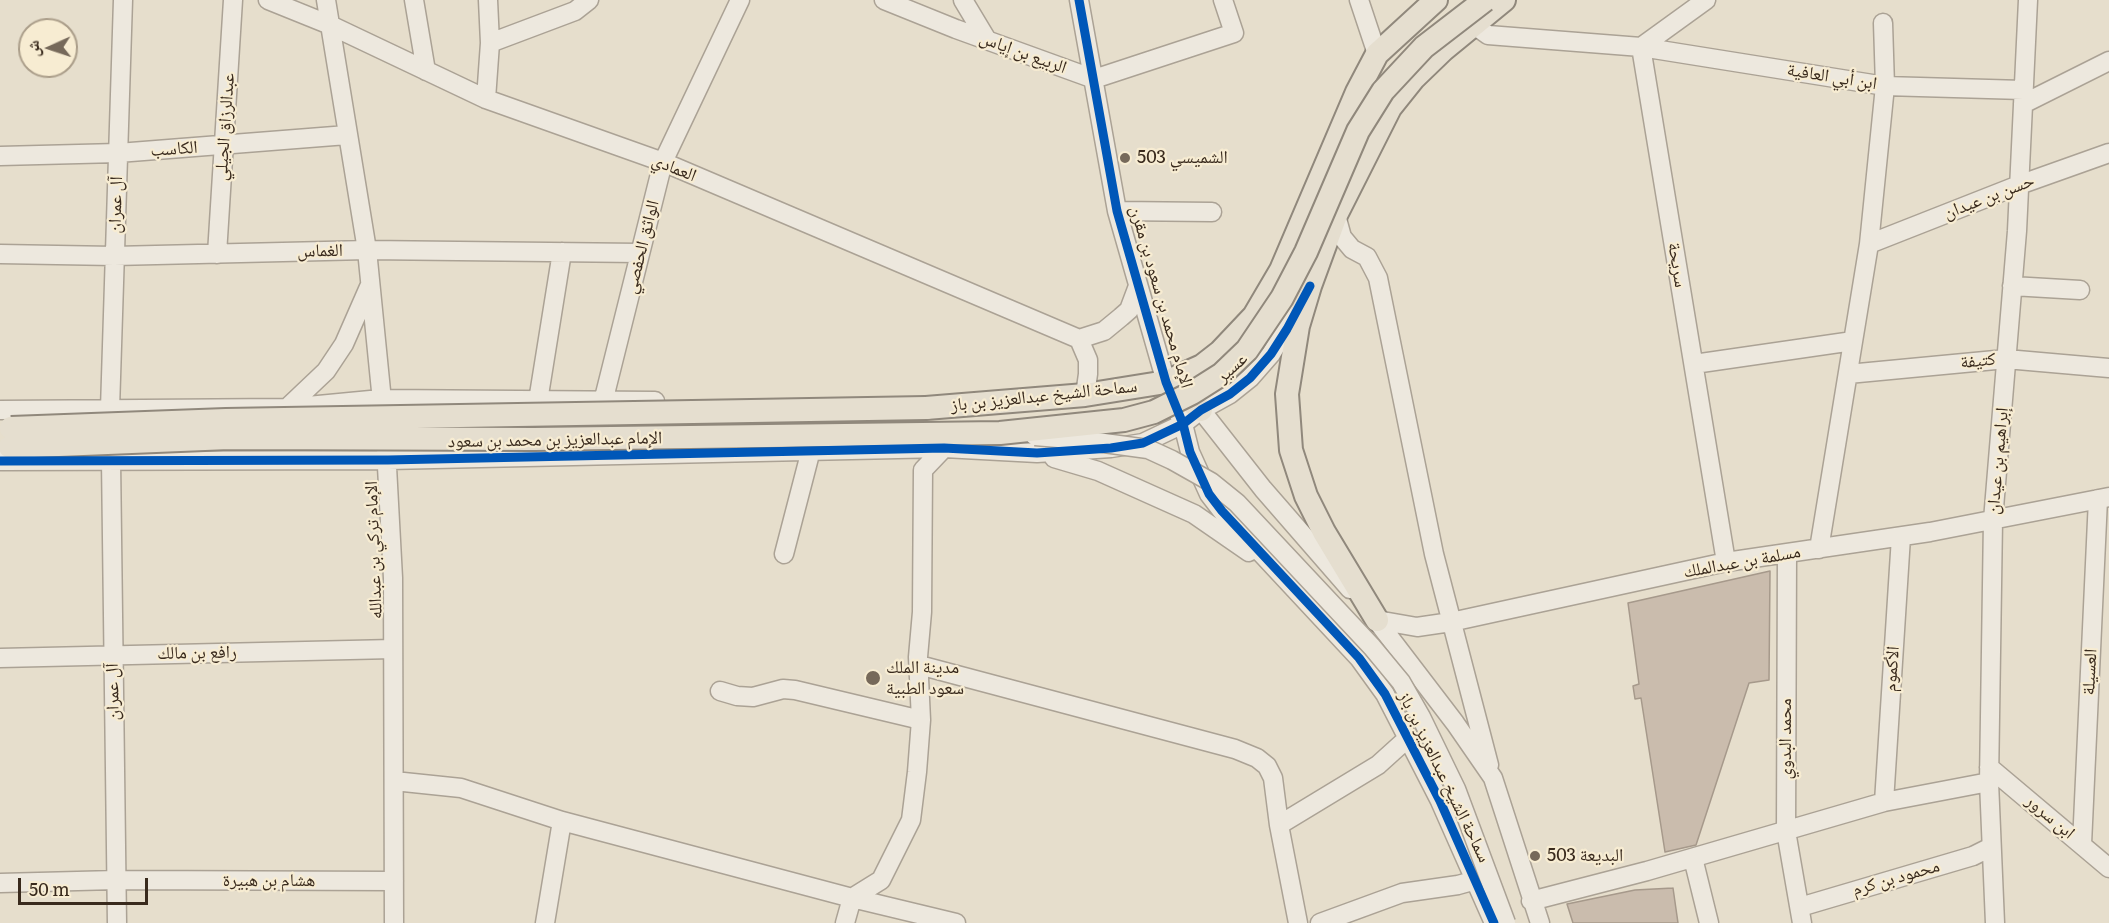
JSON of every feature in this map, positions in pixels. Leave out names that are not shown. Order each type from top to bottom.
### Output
[{"type":"main road","points":[[1166,382],[1202,366],[1220,352],[1254,316],[1281,270],[1358,92],[1377,54],[1436,0]]},
{"type":"main road","name":"عسير","points":[[1000,433],[1124,420],[1154,412],[1192,393],[1222,374],[1247,350],[1282,298],[1306,252],[1358,132],[1383,91],[1424,47],[1485,0]]},
{"type":"main road","name":"سماحة الشيخ عبدالعزيز بن باز","points":[[1377,620],[1324,532],[1306,496],[1291,450],[1287,394],[1293,346],[1310,286],[1336,215],[1390,108],[1414,78],[1443,50],[1504,0]]},
{"type":"main road","name":"سماحة الشيخ عبدالعزيز بن باز","points":[[926,408],[1085,395],[1166,382],[1201,410]]},
{"type":"main road","name":"الإمام عبدالعزيز بن محمد بن سعود","points":[[3,437],[226,420],[926,408]]},
{"type":"main road","name":"الإمام عبدالعزيز بن محمد بن سعود","points":[[3,437],[534,439],[1000,433]]},
{"type":"street","name":"آل عمران","points":[[110,409],[123,0]]},
{"type":"street","name":"عبدالرزاق الجيلي","points":[[217,254],[233,0]]},
{"type":"street","name":"العمادي","points":[[268,0],[330,25],[486,99],[663,162],[1079,339]]},
{"type":"street","name":"الإمام تركي بن عبدالله","points":[[326,0],[366,250],[388,460],[393,578],[393,923]]},
{"type":"street","points":[[414,0],[426,71]]},
{"type":"street","points":[[486,99],[490,43],[488,0]]},
{"type":"street","points":[[490,43],[575,11],[589,0]]},
{"type":"street","name":"الواثق الحفصي","points":[[603,402],[663,162],[741,0]]},
{"type":"street","name":"الربيع بن إياس","points":[[884,0],[1094,78]]},
{"type":"street","points":[[963,0],[987,40]]},
{"type":"street","name":"الإمام محمد بن سعود بن مقرن","points":[[1079,0],[1117,211],[1166,382],[1183,424],[1190,452],[1209,494],[1279,574]]},
{"type":"street","points":[[1094,78],[1234,33],[1223,0]]},
{"type":"street","points":[[1359,0],[1377,54]]},
{"type":"street","points":[[1641,47],[1706,0]]},
{"type":"street","name":"إبراهيم بن عيدان","points":[[1995,923],[1989,775],[1993,520],[2012,286],[2031,2]]},
{"type":"street","points":[[1819,549],[1869,244],[1885,86],[1883,23]]},
{"type":"street","name":"ابن أبي العافية","points":[[1474,25],[1488,35],[1641,47],[1885,86],[2023,97],[2109,61]]},
{"type":"street","name":"سريحة","points":[[1641,47],[1726,562]]},
{"type":"street","name":"الكاسب","points":[[0,156],[118,153],[347,135]]},
{"type":"street","name":"حسن بن عيدان","points":[[1869,244],[2019,185],[2109,153]]},
{"type":"street","points":[[1117,211],[1212,212]]},
{"type":"street","name":"سماحة الشيخ عبدالعزيز بن باز","points":[[1336,215],[1342,237],[1352,249],[1367,257],[1378,278],[1434,554],[1451,622],[1492,778],[1540,923]]},
{"type":"street","name":"الغماس","points":[[0,254],[114,256],[366,250],[640,253]]},
{"type":"street","points":[[3,437],[110,409],[287,408],[381,399],[530,401],[562,252]]},
{"type":"street","points":[[287,408],[326,371],[344,344],[369,285]]},
{"type":"street","points":[[1085,395],[1088,360],[1079,339],[1104,331],[1129,310],[1138,286]]},
{"type":"street","name":"عسير","points":[[1111,448],[1143,443],[1183,424],[1201,410],[1230,394],[1250,378],[1271,354],[1310,286]]},
{"type":"street","points":[[2012,286],[2080,290]]},
{"type":"street","points":[[1694,364],[1853,341]]},
{"type":"street","name":"كتيفة","points":[[1848,374],[2006,358],[2109,368]]},
{"type":"street","name":"الإمام عبدالعزيز بن محمد بن سعود","points":[[530,401],[1085,395]]},
{"type":"street","name":"سماحة الشيخ عبدالعزيز بن باز","points":[[1201,410],[1263,489],[1377,620],[1455,723],[1492,778]]},
{"type":"street","points":[[1000,433],[1149,449],[1211,482],[1237,503],[1372,647],[1401,682],[1456,789],[1506,923]]},
{"type":"street","name":"الإمام عبدالعزيز بن محمد بن سعود","points":[[3,437],[111,460],[388,460],[944,448],[1037,453],[1111,448]]},
{"type":"street","points":[[845,923],[852,898],[881,880],[911,820],[918,772],[921,720],[919,664],[923,470],[944,448]]},
{"type":"street","points":[[784,554],[811,450]]},
{"type":"street","points":[[1037,453],[1098,471],[1194,514],[1279,574]]},
{"type":"street","name":"آل عمران","points":[[111,460],[117,923]]},
{"type":"street","name":"مسلمة بن عبدالملك","points":[[1377,620],[1417,627],[1451,622],[1726,562],[1901,537],[2104,498]]},
{"type":"street","name":"العسيلة","points":[[2082,844],[2104,498]]},
{"type":"street","name":"الأكموم","points":[[1884,802],[1901,537]]},
{"type":"street","name":"محمد البدوي","points":[[1786,554],[1786,831],[1801,915]]},
{"type":"street","name":"سماحة الشيخ عبدالعزيز بن باز","points":[[1279,574],[1359,658],[1385,694],[1409,737],[1494,923]]},
{"type":"street","name":"رافع بن مالك","points":[[0,658],[393,649]]},
{"type":"street","points":[[919,664],[1235,749],[1257,758],[1266,765],[1273,778],[1279,825],[1298,923]]},
{"type":"street","points":[[720,691],[737,696],[753,697],[783,689],[795,690],[921,720]]},
{"type":"street","points":[[1279,825],[1378,765],[1409,737]]},
{"type":"street","points":[[1531,901],[1693,858],[1884,802],[1989,775]]},
{"type":"street","name":"ابن سرور","points":[[1989,775],[2082,844],[2109,868]]},
{"type":"street","points":[[394,781],[461,788],[562,821],[852,898],[956,923]]},
{"type":"street","points":[[545,923],[562,821]]},
{"type":"street","name":"محمود بن كرم","points":[[1801,915],[1973,856],[1992,847]]},
{"type":"street","points":[[1693,858],[1709,923]]},
{"type":"street","name":"هشام بن هبيرة","points":[[0,883],[116,880],[394,881]]},
{"type":"street","points":[[1320,923],[1402,893],[1458,885],[1476,880]]},
{"type":"building","points":[[1770,571],[1769,680],[1749,683],[1696,845],[1665,852],[1641,698],[1635,699],[1633,686],[1639,684],[1628,603]]},
{"type":"building","points":[[1673,888],[1678,923],[1573,923],[1567,904],[1635,890]]},
{"type":"cycle path","points":[[1079,0],[1117,211],[1166,382],[1183,424],[1190,452],[1209,494],[1222,511],[1359,658],[1385,694],[1440,801],[1494,923]]},
{"type":"cycle path","points":[[0,461],[388,460],[944,448],[1037,453],[1111,448],[1143,443],[1183,424],[1201,410],[1230,394],[1250,378],[1271,354],[1310,286]]},
{"type":"place","name":"الشميسي 503","points":[[1125,158]]},
{"type":"place","name":"مدينة الملك سعود الطبية","points":[[873,678]]},
{"type":"place","name":"البديعة 503","points":[[1535,856]]}]
